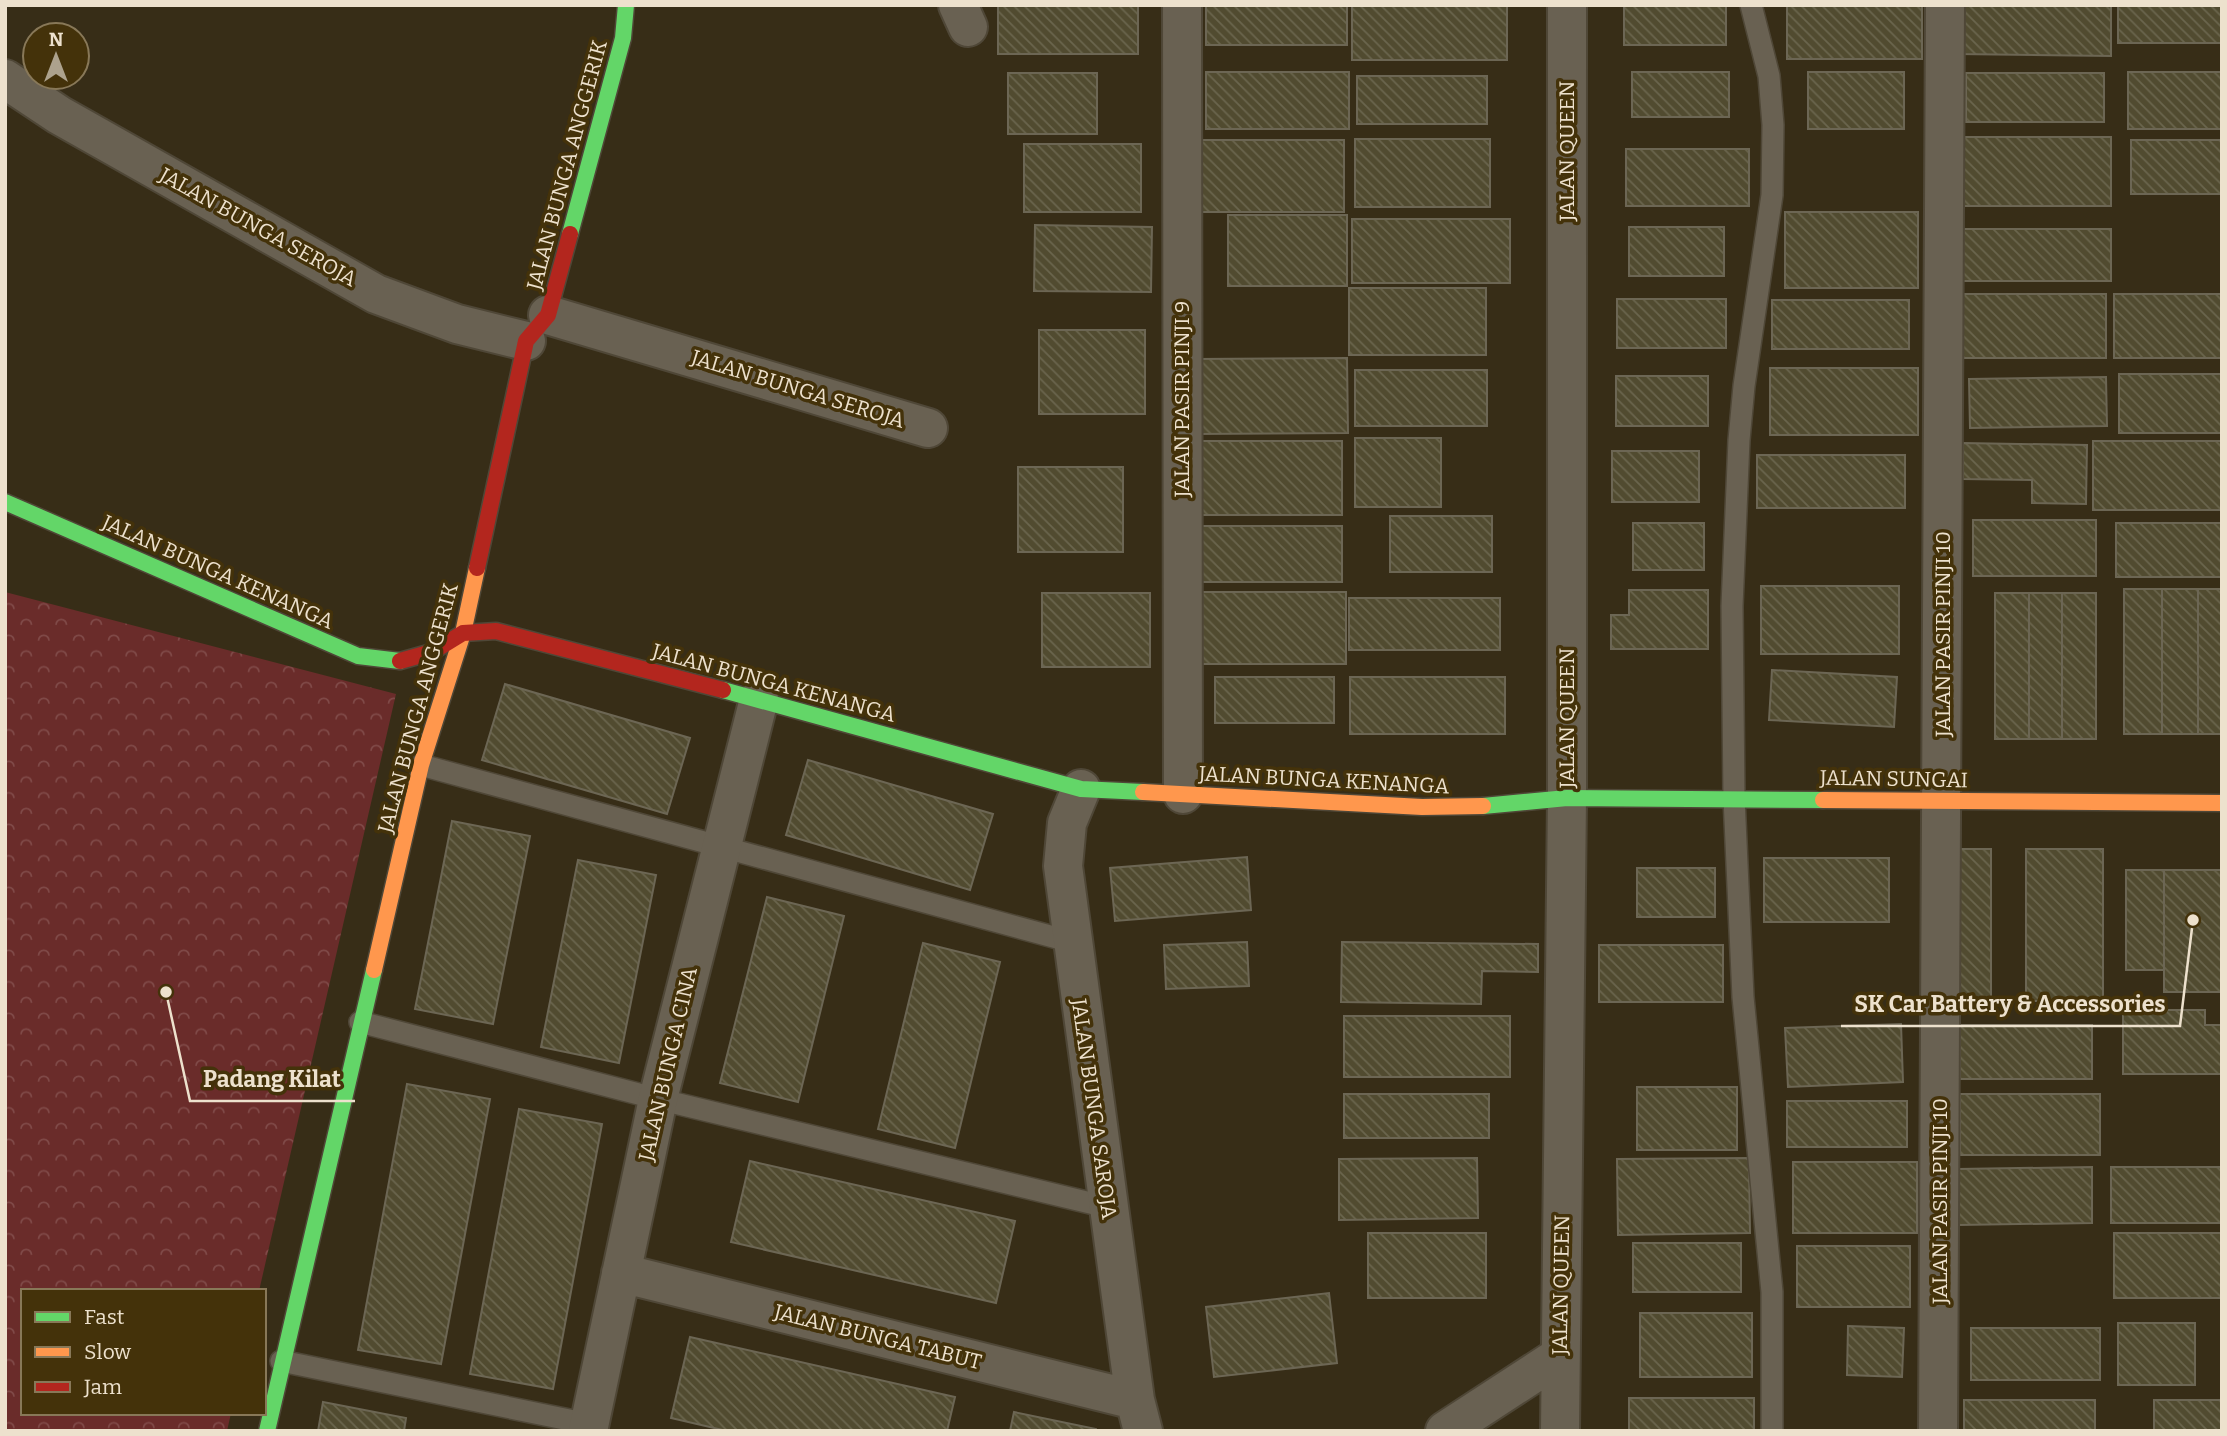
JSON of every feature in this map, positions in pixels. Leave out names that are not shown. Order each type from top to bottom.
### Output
[{"type":"street","name":"JALAN BUNGA ANGGERIK","points":[[267,1431],[421,765],[463,633],[537,328],[623,38],[626,5]]},
{"type":"street","name":"JALAN PASIR PINJI 9","points":[[1182,5],[1183,794]]},
{"type":"street","name":"JALAN QUEEN","points":[[1560,1431],[1567,798],[1567,5]]},
{"type":"street","name":"JALAN PASIR PINJI 10","points":[[1938,1431],[1945,5]]},
{"type":"street","name":"JALAN BUNGA SEROJA","points":[[5,79],[59,115],[376,294],[457,324],[537,328],[928,428]]},
{"type":"street","name":"JALAN BUNGA KENANGA","points":[[5,502],[358,656],[398,661],[432,652],[463,633],[496,631],[759,699],[1081,789],[1468,808],[1567,798]]},
{"type":"street","name":"JALAN BUNGA CINA","points":[[589,1427],[658,1100],[759,699]]},
{"type":"street","name":"JALAN BUNGA SAROJA","points":[[1081,789],[1067,823],[1063,866],[1107,1207],[1139,1415]]},
{"type":"street","name":"JALAN SUNGAI","points":[[1567,798],[2222,803]]},
{"type":"street","name":"JALAN BUNGA TABUT","points":[[621,1273],[1139,1415]]},
{"type":"street","points":[[1445,1431],[1560,1356]]},
{"type":"lane","points":[[1751,5],[1769,76],[1773,125],[1773,181],[1739,440],[1732,606],[1734,798],[1743,997],[1772,1292],[1773,1431]]},
{"type":"lane","points":[[421,765],[1072,942]]},
{"type":"lane","points":[[360,1022],[658,1100],[1107,1207]]},
{"type":"lane","points":[[282,1361],[589,1427]]},
{"type":"green space","points":[[5,592],[396,694],[259,1289],[21,1289],[21,1415],[231,1415],[227,1431],[5,1431]]},
{"type":"building","points":[[998,5],[1138,5],[1138,54],[998,54]]},
{"type":"building","points":[[1206,5],[1347,5],[1347,45],[1206,45]]},
{"type":"building","points":[[1352,5],[1507,5],[1507,60],[1352,60]]},
{"type":"building","points":[[1624,5],[1726,5],[1726,45],[1624,45]]},
{"type":"building","points":[[1787,5],[1922,5],[1922,59],[1787,59]]},
{"type":"building","points":[[1958,5],[2111,5],[2111,56],[1958,54]]},
{"type":"building","points":[[2118,5],[2222,5],[2222,43],[2118,43]]},
{"type":"building","points":[[1206,72],[1349,72],[1349,129],[1206,129]]},
{"type":"building","points":[[1632,72],[1729,72],[1729,117],[1632,117]]},
{"type":"building","points":[[1808,72],[1904,72],[1904,129],[1808,129]]},
{"type":"building","points":[[2128,72],[2222,72],[2222,129],[2128,129]]},
{"type":"building","points":[[1008,73],[1097,73],[1097,134],[1008,134]]},
{"type":"building","points":[[1966,73],[2104,73],[2104,122],[1966,122]]},
{"type":"building","points":[[1357,76],[1487,76],[1487,124],[1357,124]]},
{"type":"building","points":[[1958,137],[2111,137],[2111,206],[1958,206]]},
{"type":"building","points":[[1355,139],[1490,139],[1490,207],[1355,207]]},
{"type":"building","points":[[1194,140],[1344,140],[1344,212],[1194,212]]},
{"type":"building","points":[[2131,140],[2222,140],[2222,194],[2131,194]]},
{"type":"building","points":[[1024,144],[1141,144],[1141,212],[1024,212]]},
{"type":"building","points":[[1626,149],[1749,149],[1749,206],[1626,206]]},
{"type":"building","points":[[1785,212],[1918,212],[1918,288],[1785,288]]},
{"type":"building","points":[[1228,215],[1347,215],[1347,286],[1228,286]]},
{"type":"building","points":[[1352,219],[1510,219],[1510,283],[1352,283]]},
{"type":"building","points":[[1035,225],[1152,227],[1151,292],[1034,291]]},
{"type":"building","points":[[1629,227],[1724,227],[1724,276],[1629,276]]},
{"type":"building","points":[[1958,229],[2111,229],[2111,281],[1958,281]]},
{"type":"building","points":[[1349,288],[1486,288],[1486,355],[1349,355]]},
{"type":"building","points":[[1956,294],[2106,294],[2106,358],[1956,358]]},
{"type":"building","points":[[2114,294],[2222,294],[2222,358],[2114,358]]},
{"type":"building","points":[[1617,299],[1726,299],[1726,348],[1617,348]]},
{"type":"building","points":[[1772,300],[1909,300],[1909,349],[1772,349]]},
{"type":"building","points":[[1039,330],[1145,330],[1145,414],[1039,414]]},
{"type":"building","points":[[1347,358],[1348,433],[1196,434],[1196,359]]},
{"type":"building","points":[[1770,368],[1918,368],[1918,435],[1770,435]]},
{"type":"building","points":[[1355,370],[1487,370],[1487,426],[1355,426]]},
{"type":"building","points":[[2119,374],[2222,374],[2222,433],[2119,433]]},
{"type":"building","points":[[1616,376],[1708,376],[1708,426],[1616,426]]},
{"type":"building","points":[[2106,377],[2107,426],[1970,428],[1969,379]]},
{"type":"building","points":[[1355,438],[1441,438],[1441,507],[1355,507]]},
{"type":"building","points":[[1199,441],[1342,441],[1342,515],[1199,515]]},
{"type":"building","points":[[2093,441],[2222,441],[2222,510],[2093,510]]},
{"type":"building","points":[[1963,443],[2087,445],[2086,504],[2032,503],[2032,480],[1963,479]]},
{"type":"building","points":[[1612,451],[1699,451],[1699,502],[1612,502]]},
{"type":"building","points":[[1757,455],[1905,455],[1905,508],[1757,508]]},
{"type":"building","points":[[1018,467],[1123,467],[1123,552],[1018,552]]},
{"type":"building","points":[[1390,516],[1492,516],[1492,572],[1390,572]]},
{"type":"building","points":[[1973,520],[2096,520],[2096,576],[1973,576]]},
{"type":"building","points":[[1633,523],[1704,523],[1704,570],[1633,570]]},
{"type":"building","points":[[2116,523],[2222,523],[2222,577],[2116,577]]},
{"type":"building","points":[[1197,526],[1342,526],[1342,582],[1197,582]]},
{"type":"building","points":[[1761,586],[1899,586],[1899,654],[1761,654]]},
{"type":"building","points":[[2124,589],[2162,589],[2162,734],[2124,734]]},
{"type":"building","points":[[2162,589],[2198,589],[2198,734],[2162,734]]},
{"type":"building","points":[[2198,589],[2222,589],[2222,734],[2198,734]]},
{"type":"building","points":[[1629,590],[1708,590],[1708,649],[1611,649],[1611,615],[1629,615]]},
{"type":"building","points":[[1192,592],[1346,592],[1346,664],[1192,664]]},
{"type":"building","points":[[1042,593],[1150,593],[1150,667],[1042,667]]},
{"type":"building","points":[[1995,593],[2029,593],[2029,739],[1995,739]]},
{"type":"building","points":[[2029,593],[2062,593],[2062,739],[2029,739]]},
{"type":"building","points":[[2062,593],[2096,593],[2096,739],[2062,739]]},
{"type":"building","points":[[1349,598],[1500,598],[1500,650],[1349,650]]},
{"type":"building","points":[[1772,670],[1897,677],[1894,727],[1769,720]]},
{"type":"building","points":[[1215,677],[1334,677],[1334,723],[1215,723]]},
{"type":"building","points":[[1350,677],[1505,677],[1505,734],[1350,734]]},
{"type":"building","points":[[505,684],[690,738],[667,814],[482,760]]},
{"type":"building","points":[[808,760],[993,814],[970,890],[786,835]]},
{"type":"building","points":[[452,821],[530,836],[493,1024],[415,1009]]},
{"type":"building","points":[[1955,849],[1991,849],[1991,1004],[1955,1004]]},
{"type":"building","points":[[2026,849],[2103,849],[2103,1001],[2026,1001]]},
{"type":"building","points":[[1247,857],[1251,910],[1115,921],[1110,868]]},
{"type":"building","points":[[1764,858],[1889,858],[1889,922],[1764,922]]},
{"type":"building","points":[[578,860],[656,875],[619,1063],[541,1047]]},
{"type":"building","points":[[1637,868],[1715,868],[1715,917],[1637,917]]},
{"type":"building","points":[[2126,870],[2164,870],[2164,970],[2126,970]]},
{"type":"building","points":[[2164,870],[2222,870],[2222,992],[2164,992]]},
{"type":"building","points":[[767,897],[844,916],[798,1102],[720,1083]]},
{"type":"building","points":[[1247,942],[1249,986],[1166,989],[1164,945]]},
{"type":"building","points":[[1342,942],[1538,944],[1538,972],[1482,971],[1481,1004],[1341,1002]]},
{"type":"building","points":[[923,943],[1000,962],[955,1148],[878,1129]]},
{"type":"building","points":[[1599,945],[1723,945],[1723,1002],[1599,1002]]},
{"type":"building","points":[[2123,1010],[2205,1010],[2205,1025],[2222,1025],[2222,1074],[2123,1074]]},
{"type":"building","points":[[1344,1016],[1510,1016],[1510,1077],[1344,1077]]},
{"type":"building","points":[[1901,1024],[1903,1082],[1788,1087],[1785,1028]]},
{"type":"building","points":[[1960,1025],[2092,1025],[2092,1079],[1960,1079]]},
{"type":"building","points":[[407,1084],[490,1099],[441,1364],[358,1350]]},
{"type":"building","points":[[1637,1087],[1737,1087],[1737,1150],[1637,1150]]},
{"type":"building","points":[[1344,1094],[1489,1094],[1489,1138],[1344,1138]]},
{"type":"building","points":[[1960,1094],[2100,1094],[2100,1155],[1960,1155]]},
{"type":"building","points":[[1787,1101],[1907,1101],[1907,1147],[1787,1147]]},
{"type":"building","points":[[519,1109],[602,1124],[553,1389],[470,1374]]},
{"type":"building","points":[[1477,1158],[1478,1218],[1339,1220],[1339,1159]]},
{"type":"building","points":[[1749,1158],[1750,1233],[1618,1235],[1617,1159]]},
{"type":"building","points":[[750,1161],[1015,1221],[996,1303],[731,1242]]},
{"type":"building","points":[[1793,1162],[1917,1162],[1917,1233],[1793,1233]]},
{"type":"building","points":[[2092,1167],[2092,1223],[1959,1225],[1958,1169]]},
{"type":"building","points":[[2111,1167],[2222,1167],[2222,1223],[2111,1223]]},
{"type":"building","points":[[1368,1233],[1486,1233],[1486,1298],[1368,1298]]},
{"type":"building","points":[[2114,1233],[2222,1233],[2222,1298],[2114,1298]]},
{"type":"building","points":[[1633,1243],[1741,1243],[1741,1292],[1633,1292]]},
{"type":"building","points":[[1797,1246],[1910,1246],[1910,1307],[1797,1307]]},
{"type":"building","points":[[1329,1293],[1337,1363],[1214,1377],[1206,1307]]},
{"type":"building","points":[[1640,1313],[1752,1313],[1752,1377],[1640,1377]]},
{"type":"building","points":[[2118,1323],[2195,1323],[2195,1385],[2118,1385]]},
{"type":"building","points":[[1848,1326],[1904,1328],[1902,1377],[1847,1375]]},
{"type":"building","points":[[1971,1328],[2100,1328],[2100,1380],[1971,1380]]},
{"type":"building","points":[[690,1337],[955,1397],[947,1431],[727,1431],[671,1418]]},
{"type":"building","points":[[1629,1398],[1754,1398],[1754,1431],[1629,1431]]},
{"type":"building","points":[[1964,1400],[2095,1400],[2095,1431],[1964,1431]]},
{"type":"building","points":[[2154,1400],[2222,1400],[2222,1431],[2154,1431]]},
{"type":"building","points":[[323,1402],[406,1418],[404,1431],[318,1431]]},
{"type":"building","points":[[1014,1412],[1096,1429],[1096,1431],[1010,1431]]},
{"type":"traffic: fast","points":[[570,234],[623,38],[626,5]]},
{"type":"traffic: fast","points":[[5,502],[358,656],[400,661]]},
{"type":"traffic: fast","points":[[723,690],[1081,789],[1143,792]]},
{"type":"traffic: fast","points":[[1483,806],[1567,798],[1823,800]]},
{"type":"traffic: fast","points":[[267,1431],[374,970]]},
{"type":"traffic: slow","points":[[374,970],[421,765],[463,633],[477,568]]},
{"type":"traffic: slow","points":[[1143,792],[1422,807],[1483,806]]},
{"type":"traffic: slow","points":[[1823,800],[2222,803]]},
{"type":"traffic: jam","points":[[477,568],[526,341],[548,315],[570,234]]},
{"type":"traffic: jam","points":[[400,661],[432,652],[463,633],[496,631],[723,690]]},
{"type":"place","name":"SK Car Battery & Accessories","points":[[2193,920]]},
{"type":"place","name":"Padang Kilat","points":[[166,992]]}]
